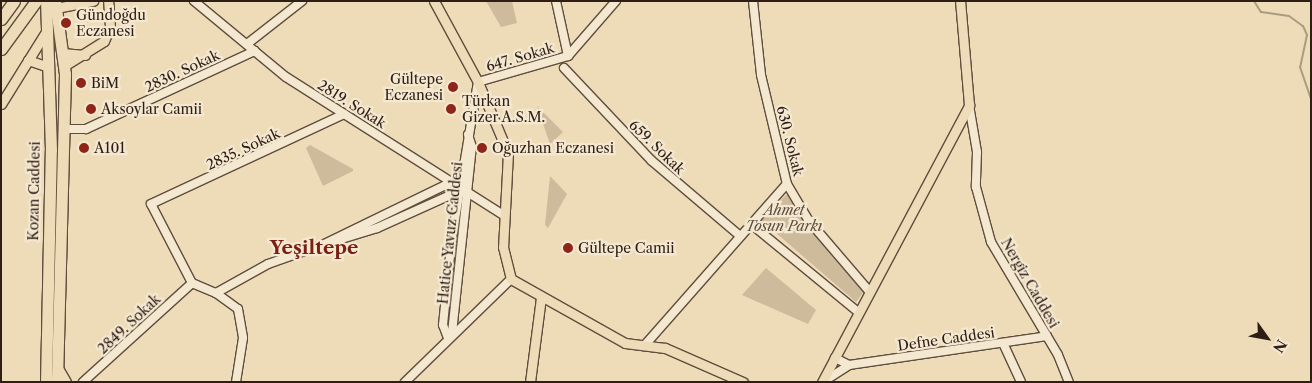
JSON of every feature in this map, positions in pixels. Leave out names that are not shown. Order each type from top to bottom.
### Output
[{"type":"highway","points":[[4,16],[14,1]]},
{"type":"highway","points":[[1,49],[36,1]]},
{"type":"highway","name":"Kozan Caddesi","points":[[46,1],[49,54],[46,382]]},
{"type":"highway","name":"Kozan Caddesi","points":[[56,5],[63,60],[64,129],[58,382]]},
{"type":"highway","points":[[48,67],[56,70],[63,60],[49,54]]},
{"type":"main road","points":[[56,5],[93,1]]},
{"type":"main road","points":[[63,60],[85,55],[107,36],[108,1]]},
{"type":"main road","points":[[434,1],[478,82],[508,153],[503,247],[511,279],[625,344],[665,348],[742,382]]},
{"type":"main road","points":[[823,382],[869,291],[908,227],[962,110],[969,104],[960,1]]},
{"type":"main road","points":[[1,104],[47,29]]},
{"type":"main road","points":[[28,60],[49,54]]},
{"type":"main road","points":[[28,60],[48,67]]},
{"type":"main road","points":[[530,382],[541,297]]},
{"type":"main road","points":[[58,368],[66,382]]},
{"type":"street","name":"2819. Sokak","points":[[194,1],[286,78],[456,187],[505,216]]},
{"type":"street","points":[[247,44],[302,1]]},
{"type":"street","points":[[556,1],[568,56]]},
{"type":"street","points":[[568,56],[616,1]]},
{"type":"street","name":"630. Sokak","points":[[753,1],[761,74],[787,184],[809,222],[869,291]]},
{"type":"street","name":"2830. Sokak","points":[[64,129],[86,129],[255,51]]},
{"type":"street","name":"647. Sokak","points":[[478,82],[568,56]]},
{"type":"street","name":"659. Sokak","points":[[564,68],[652,161],[740,236]]},
{"type":"street","points":[[450,336],[443,325],[456,187],[478,82]]},
{"type":"street","name":"Nergiz Caddesi","points":[[969,104],[977,152],[976,187],[995,253],[1046,336],[1068,382]]},
{"type":"street","name":"2835. Sokak","points":[[192,284],[151,204],[344,114]]},
{"type":"street","name":"Hatice Yavuz Caddesi","points":[[450,336],[472,147],[468,135]]},
{"type":"street","points":[[644,346],[787,184]]},
{"type":"street","points":[[216,293],[268,264],[378,228],[456,187]]},
{"type":"street","points":[[751,224],[858,312]]},
{"type":"street","points":[[406,382],[450,336],[511,279]]},
{"type":"street","points":[[192,284],[216,293],[235,305],[240,315],[243,338],[236,382]]},
{"type":"street","name":"2849. Sokak","points":[[83,382],[192,284]]},
{"type":"street","name":"Defne Caddesi","points":[[849,365],[1046,336]]},
{"type":"street","points":[[1002,343],[1021,382]]},
{"type":"street","points":[[834,358],[849,365]]},
{"type":"street","points":[[823,382],[849,365]]},
{"type":"green space","points":[[486,1],[512,1],[517,23],[501,27]]},
{"type":"green space","points":[[537,106],[563,132],[550,144]]},
{"type":"green space","points":[[310,145],[353,169],[353,171],[323,186],[306,148]]},
{"type":"green space","points":[[550,176],[567,194],[548,228],[545,225]]},
{"type":"green space","name":"Ahmet Tosun Parkı","points":[[788,193],[801,216],[865,290],[856,302],[761,220]]},
{"type":"green space","points":[[766,268],[816,310],[808,324],[742,295]]},
{"type":"waterway","points":[[1254,1],[1261,12],[1289,16],[1303,26],[1307,35],[1300,67],[1311,99]]},
{"type":"place","name":"Gündoğdu Eczanesi","points":[[66,23]]},
{"type":"place","name":"BiM","points":[[81,83]]},
{"type":"place","name":"Gültepe Eczanesi","points":[[453,87]]},
{"type":"place","name":"Aksoylar Camii","points":[[91,109]]},
{"type":"place","name":"Türkan Gizer A.S.M.","points":[[451,109]]},
{"type":"place","name":"A101","points":[[84,148]]},
{"type":"place","name":"Oğuzhan Eczanesi","points":[[482,148]]},
{"type":"place","name":"Gültepe Camii","points":[[568,248]]},
{"type":"district","name":"Yeşiltepe","points":[[314,248]]}]
